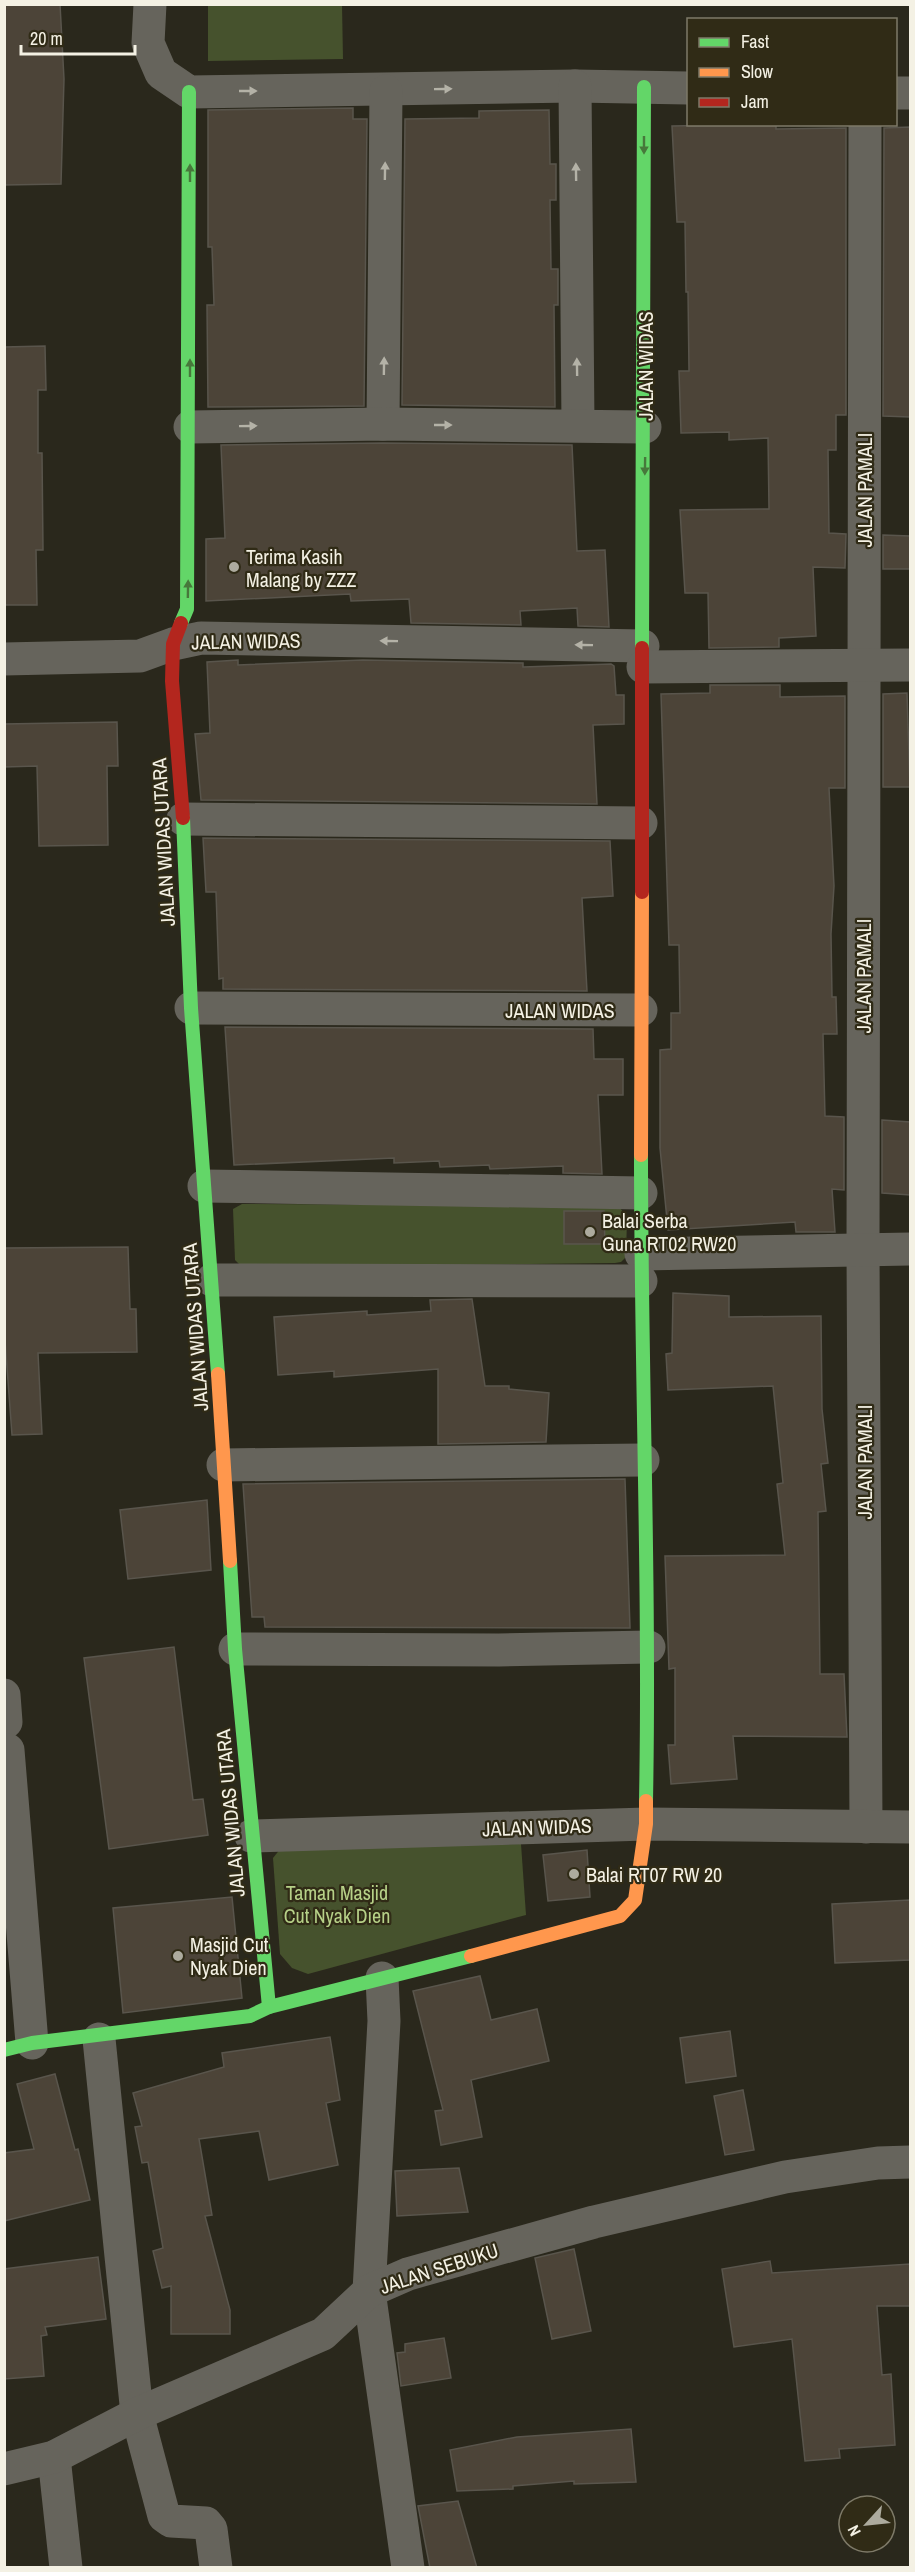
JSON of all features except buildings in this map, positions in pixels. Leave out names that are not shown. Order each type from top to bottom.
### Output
[{"type":"street","points":[[150,4],[148,43],[161,73],[189,92],[386,91],[575,86],[687,88]]},
{"type":"street","points":[[575,86],[578,425]]},
{"type":"street","name":"JALAN WIDAS","points":[[251,1836],[646,1824],[649,1647],[643,1460],[641,1267],[641,824],[645,427],[644,87]]},
{"type":"street","points":[[383,424],[386,91]]},
{"type":"street","points":[[173,644],[187,609],[190,427],[189,92]]},
{"type":"street","name":"JALAN PAMALI","points":[[865,126],[863,1249],[866,1827]]},
{"type":"street","points":[[190,427],[383,424],[645,427]]},
{"type":"street","name":"JALAN WIDAS","points":[[4,659],[140,656],[173,644],[201,638],[643,656]]},
{"type":"street","name":"JALAN WIDAS UTARA","points":[[173,644],[172,681],[183,819],[190,1008],[212,1280],[235,1649],[269,2007]]},
{"type":"street","points":[[643,656],[864,666],[910,665]]},
{"type":"street","points":[[183,819],[641,824]]},
{"type":"street","name":"JALAN WIDAS","points":[[190,1008],[641,1010]]},
{"type":"street","points":[[204,1186],[641,1193]]},
{"type":"street","points":[[212,1280],[641,1267],[863,1249],[910,1249]]},
{"type":"street","points":[[223,1465],[643,1460]]},
{"type":"street","points":[[235,1649],[499,1650],[649,1647]]},
{"type":"street","points":[[6,1722],[18,2046],[250,2016],[269,2007],[620,1916],[635,1900],[646,1824],[910,1827]]},
{"type":"street","points":[[382,1978],[384,2021],[369,2291],[408,2568]]},
{"type":"street","points":[[99,2039],[137,2414],[164,2516],[171,2521],[206,2523],[211,2529],[216,2568]]},
{"type":"street","name":"JALAN SEBUKU","points":[[4,2469],[54,2457],[137,2414],[323,2334],[369,2291],[408,2274],[594,2222],[785,2177],[878,2163],[910,2162]]},
{"type":"street","points":[[54,2457],[66,2568]]},
{"type":"green space","points":[[208,5],[342,5],[343,59],[208,61]]},
{"type":"green space","points":[[242,1204],[612,1206],[620,1208],[627,1217],[626,1257],[621,1262],[615,1263],[246,1267],[235,1260],[233,1209]]},
{"type":"green space","name":"Taman Masjid Cut Nyak Dien","points":[[521,1844],[526,1915],[308,1974],[292,1968],[280,1954],[273,1858],[281,1848]]},
{"type":"traffic: fast","points":[[642,648],[644,87]]},
{"type":"traffic: fast","points":[[181,623],[187,609],[189,92]]},
{"type":"traffic: fast","points":[[183,818],[191,1008],[218,1374]]},
{"type":"traffic: fast","points":[[641,1155],[647,1640],[646,1801]]},
{"type":"traffic: fast","points":[[230,1561],[235,1649],[269,2007]]},
{"type":"traffic: fast","points":[[4,2050],[32,2043],[250,2016],[269,2007],[471,1956]]},
{"type":"traffic: slow","points":[[641,1155],[642,892]]},
{"type":"traffic: slow","points":[[218,1374],[230,1561]]},
{"type":"traffic: slow","points":[[471,1956],[620,1916],[635,1900],[646,1824],[646,1801]]},
{"type":"traffic: jam","points":[[181,623],[173,644],[172,681],[183,818]]},
{"type":"traffic: jam","points":[[642,648],[642,892]]},
{"type":"place","name":"Terima Kasih Malang by ZZZ","points":[[234,567]]},
{"type":"place","name":"Balai Serba Guna RT02 RW20","points":[[590,1232]]},
{"type":"place","name":"Balai RT07 RW 20","points":[[574,1874]]},
{"type":"place","name":"Masjid Cut Nyak Dien","points":[[178,1956]]}]
